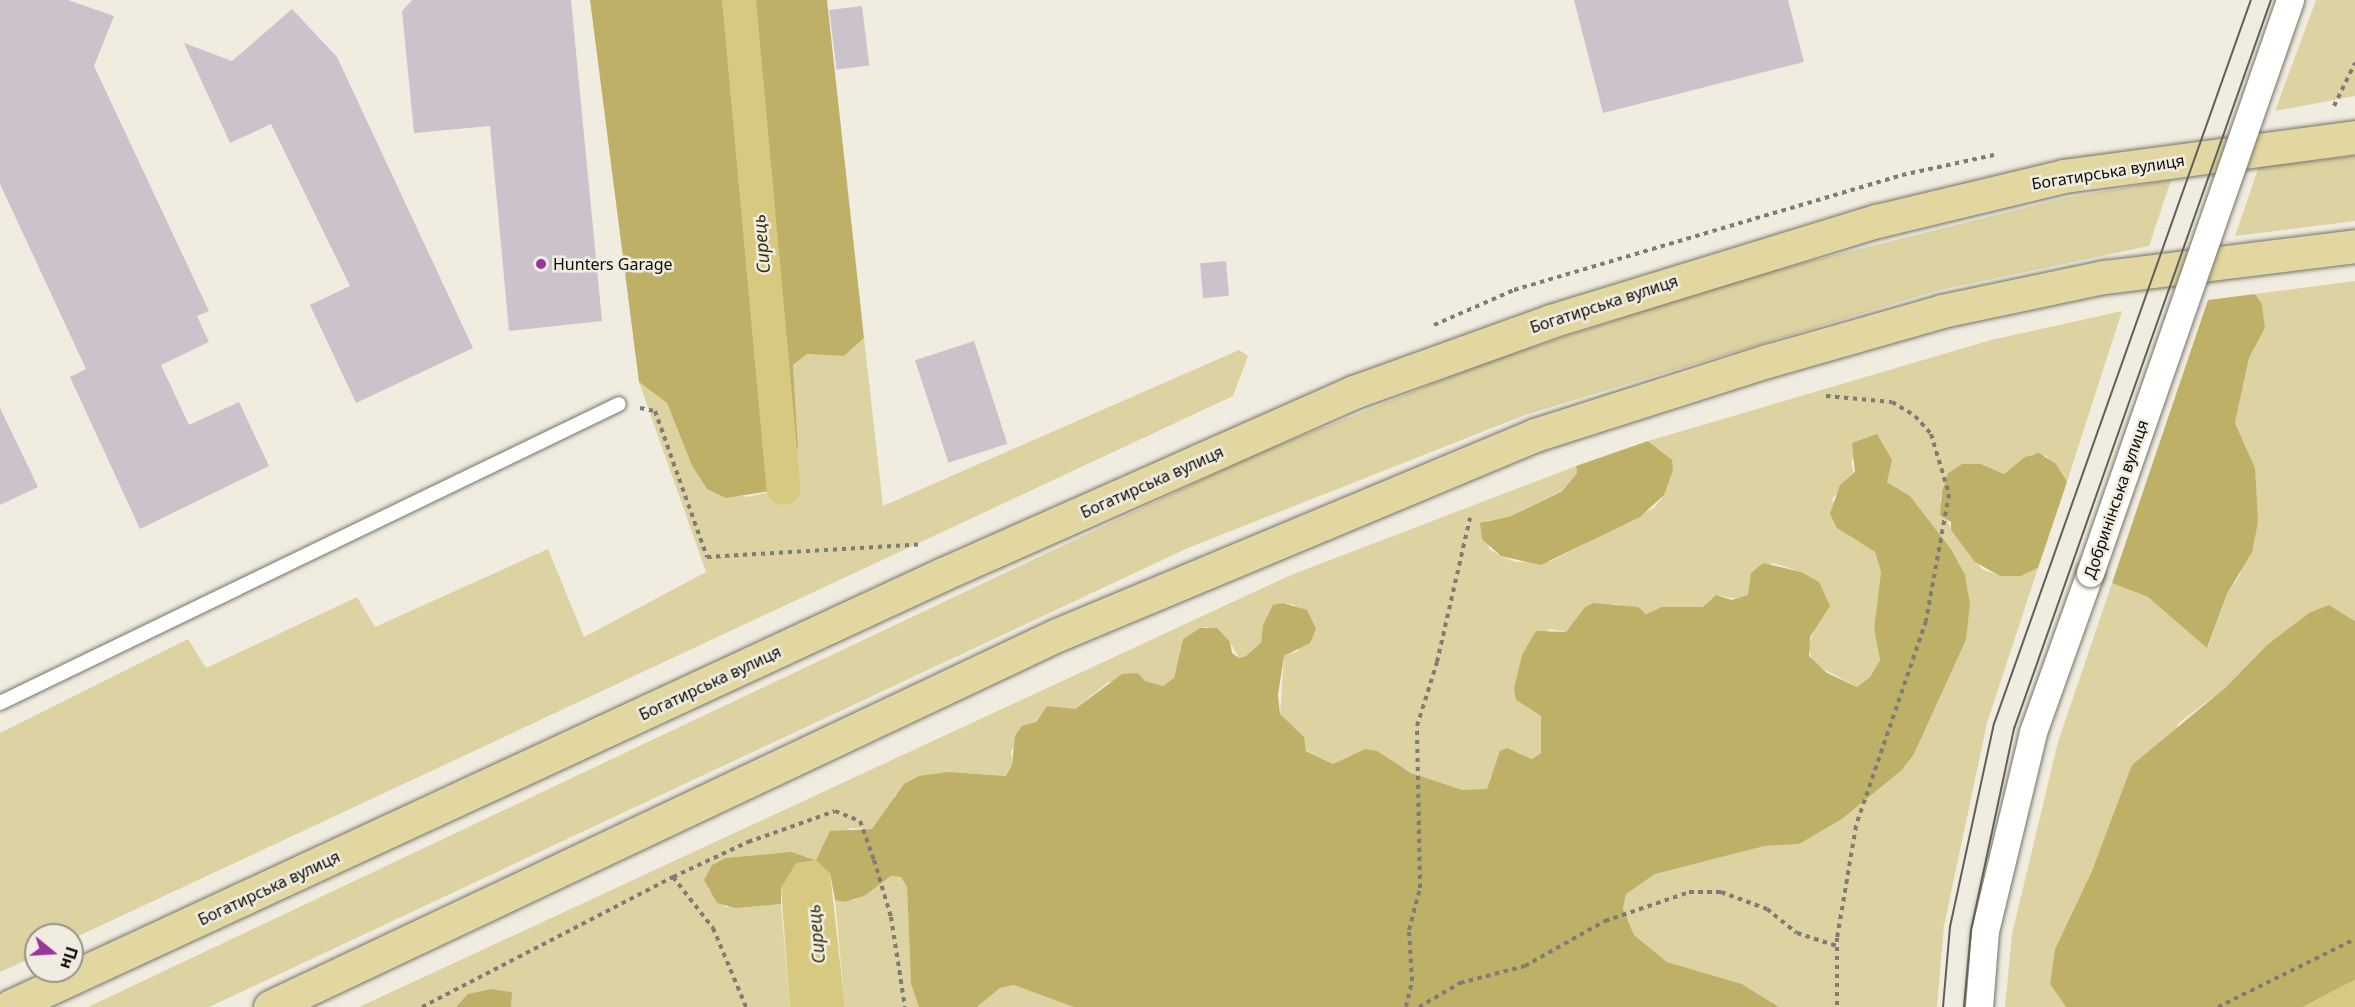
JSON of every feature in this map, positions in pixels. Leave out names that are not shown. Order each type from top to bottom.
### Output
[{"type":"main road","name":"Богатирська вулиця","points":[[9,1007],[943,574],[1354,392],[1551,321],[1877,221],[2064,176],[2355,137]]},
{"type":"main road","points":[[270,1007],[1057,635],[1535,435],[1767,360],[1942,311],[2104,277],[2355,246]]},
{"type":"street","name":"Добринінська вулиця","points":[[1979,1007],[1985,930],[2033,732],[2290,0]]},
{"type":"lane","points":[[0,703],[620,404]]},
{"type":"path","points":[[2332,110],[2355,63]]},
{"type":"path","points":[[1826,396],[1892,402],[1915,416],[1931,435],[1948,494],[1926,621],[1856,826],[1837,946],[1837,1007]]},
{"type":"path","points":[[620,404],[655,411],[707,557],[933,543]]},
{"type":"path","points":[[1406,1007],[1412,981],[1409,930],[1420,888],[1417,726],[1437,662],[1470,518]]},
{"type":"path","points":[[422,1007],[673,877],[748,842],[835,811],[860,821],[891,917],[905,1007]]},
{"type":"path","points":[[673,877],[713,928],[746,1007]]},
{"type":"path","points":[[1419,1007],[1460,983],[1526,966],[1605,921],[1689,892],[1721,892],[1767,909],[1797,933],[1837,946]]},
{"type":"path","points":[[2218,1007],[2355,939]]},
{"type":"shaded area","points":[[590,0],[827,0],[864,338],[844,356],[807,354],[793,365],[798,447],[789,488],[726,498],[707,489],[692,466],[667,403],[639,382]]},
{"type":"shaded area","points":[[2316,0],[2355,0],[2355,96],[2275,111]]},
{"type":"shaded area","points":[[2355,156],[2355,221],[2235,236],[2259,166]]},
{"type":"shaded area","points":[[2171,180],[2149,246],[1936,291],[1525,415],[1188,548],[209,1007],[88,1007],[1252,456],[1490,361],[1747,277],[2064,198]]},
{"type":"shaded area","points":[[2355,281],[2355,621],[2329,605],[2267,645],[2226,687],[2179,723],[2092,871],[2055,949],[2050,984],[2066,1007],[2005,1007],[2012,934],[2058,742],[2112,583],[2148,597],[2208,647],[2227,594],[2240,575],[2255,468],[2235,423],[2249,358],[2265,328],[2262,304],[2255,294]]},
{"type":"shaded area","points":[[2255,294],[2262,304],[2265,328],[2249,358],[2235,423],[2255,468],[2258,522],[2252,552],[2227,594],[2207,648],[2148,597],[2112,583],[2208,300]]},
{"type":"shaded area","points":[[2122,311],[2067,482],[2046,456],[2032,454],[2004,474],[1981,464],[1962,464],[1948,473],[1942,491],[1940,500],[1951,530],[1982,569],[2000,576],[2021,576],[2038,568],[1987,723],[1944,926],[1937,1007],[1779,1007],[1742,984],[1667,962],[1634,935],[1623,909],[1626,893],[1655,874],[1765,846],[1799,843],[1842,819],[1902,770],[1914,754],[1966,640],[1968,589],[1951,549],[1910,496],[1851,459],[1854,476],[1832,499],[1849,536],[1875,552],[1881,572],[1874,629],[1880,660],[1870,677],[1857,687],[1814,664],[1807,647],[1815,629],[1801,572],[1773,563],[1751,573],[1749,595],[1742,600],[1716,595],[1704,607],[1662,607],[1650,614],[1616,604],[1584,608],[1566,632],[1549,629],[1518,672],[1516,700],[1541,716],[1541,753],[1532,759],[1517,752],[1491,776],[1487,790],[1462,790],[1431,782],[1365,749],[1333,764],[1306,750],[1303,737],[1280,714],[1284,656],[1298,651],[1295,605],[1283,603],[1273,606],[1263,625],[1261,644],[1246,656],[1239,658],[1230,642],[1208,627],[1200,628],[1183,639],[1174,678],[1163,686],[1144,681],[1138,673],[1107,683],[1075,709],[1047,707],[1011,751],[1013,765],[1006,776],[949,772],[895,795],[889,810],[872,829],[850,828],[816,860],[805,856],[708,889],[725,907],[781,904],[790,1007],[511,1007],[511,992],[491,989],[456,1007],[359,1007],[1291,575],[1576,466],[1577,473],[1562,490],[1511,516],[1486,521],[1489,549],[1516,562],[1552,561],[1654,508],[1664,495],[1665,454],[1648,441],[1991,340]]},
{"type":"shaded area","points":[[864,338],[883,506],[1239,350],[1248,356],[1233,396],[84,933],[84,923],[24,923],[24,961],[0,972],[0,733],[188,639],[206,668],[357,597],[375,627],[548,549],[584,637],[706,572],[639,382],[667,403],[692,466],[707,489],[747,497],[775,491],[798,447],[793,365],[807,354],[844,356]]},
{"type":"shaded area","points":[[1877,434],[1892,460],[1887,482],[1910,496],[1951,549],[1965,575],[1970,603],[1966,640],[1914,754],[1902,770],[1842,819],[1799,844],[1765,846],[1655,874],[1626,894],[1623,909],[1634,935],[1667,962],[1742,984],[1779,1007],[1074,1007],[1014,985],[1000,988],[977,1007],[919,1007],[911,984],[907,887],[901,877],[891,876],[864,896],[845,902],[835,900],[830,873],[781,888],[781,904],[735,908],[717,903],[704,880],[712,865],[726,858],[791,852],[816,860],[830,831],[872,829],[904,784],[919,776],[949,772],[1006,776],[1012,765],[1015,736],[1022,726],[1036,722],[1047,706],[1075,709],[1122,674],[1138,673],[1145,681],[1163,686],[1174,678],[1183,639],[1200,628],[1217,628],[1230,642],[1232,653],[1239,658],[1246,656],[1261,643],[1263,625],[1273,605],[1283,603],[1307,610],[1316,629],[1310,643],[1284,656],[1278,695],[1280,714],[1304,737],[1306,751],[1333,764],[1365,749],[1377,751],[1411,773],[1462,790],[1487,789],[1500,751],[1507,748],[1532,759],[1541,753],[1541,716],[1516,700],[1514,689],[1522,655],[1536,631],[1566,632],[1584,608],[1593,603],[1638,607],[1646,614],[1662,607],[1703,607],[1716,595],[1732,600],[1748,595],[1751,573],[1763,563],[1801,572],[1819,582],[1830,606],[1810,637],[1809,656],[1827,673],[1857,687],[1870,677],[1880,660],[1874,629],[1881,572],[1875,552],[1837,528],[1830,514],[1840,485],[1855,472],[1852,443]]},
{"type":"shaded area","points":[[1648,441],[1672,460],[1673,470],[1664,495],[1640,517],[1541,565],[1501,556],[1482,539],[1480,523],[1511,516],[1562,491],[1577,473],[1576,466]]},
{"type":"shaded area","points":[[2039,453],[2056,464],[2067,482],[2038,568],[2021,576],[2000,576],[1975,562],[1951,530],[1951,522],[1940,515],[1942,491],[1948,473],[1962,464],[1981,464],[2004,474],[2025,457]]},
{"type":"shaded area","points":[[2329,605],[2355,621],[2355,980],[2303,1007],[2066,1007],[2050,984],[2055,949],[2092,871],[2132,765],[2226,687],[2267,645],[2309,613]]},
{"type":"shaded area","points":[[891,876],[902,877],[907,887],[911,984],[919,1007],[845,1007],[835,900],[855,900]]},
{"type":"shaded area","points":[[1014,985],[1060,999],[1074,1007],[977,1007],[1000,988]]},
{"type":"shaded area","points":[[491,989],[512,992],[511,1007],[456,1007],[468,994]]},
{"type":"water","points":[[816,860],[830,873],[845,1007],[790,1007],[781,888],[796,863]]},
{"type":"water","points":[[2355,980],[2355,1007],[2303,1007],[2338,988]]},
{"type":"building","points":[[0,0],[68,0],[114,16],[94,66],[209,311],[197,316],[209,342],[161,365],[189,425],[239,402],[269,466],[140,529],[70,377],[86,369],[0,184]]},
{"type":"building","points":[[412,0],[571,0],[602,321],[509,331],[490,126],[414,133],[402,11]]},
{"type":"building","points":[[1574,0],[1788,0],[1804,62],[1603,113]]},
{"type":"building","points":[[862,6],[869,66],[837,70],[829,10]]},
{"type":"building","points":[[292,9],[337,57],[473,348],[356,403],[310,305],[350,286],[271,124],[230,143],[184,43],[232,61]]},
{"type":"building","points":[[1226,261],[1229,296],[1203,298],[1200,263]]},
{"type":"building","points":[[974,341],[1007,444],[948,463],[915,360]]},
{"type":"building","points":[[0,408],[38,487],[0,505]]},
{"type":"waterway","name":"Сирець","points":[[739,0],[783,488]]},
{"type":"tram line","points":[[1943,1007],[1950,927],[1994,724],[2251,0]]},
{"type":"tram line","points":[[1964,1007],[1971,931],[2014,729],[2271,0]]},
{"type":"place","name":"Hunters Garage","points":[[541,264]]}]
